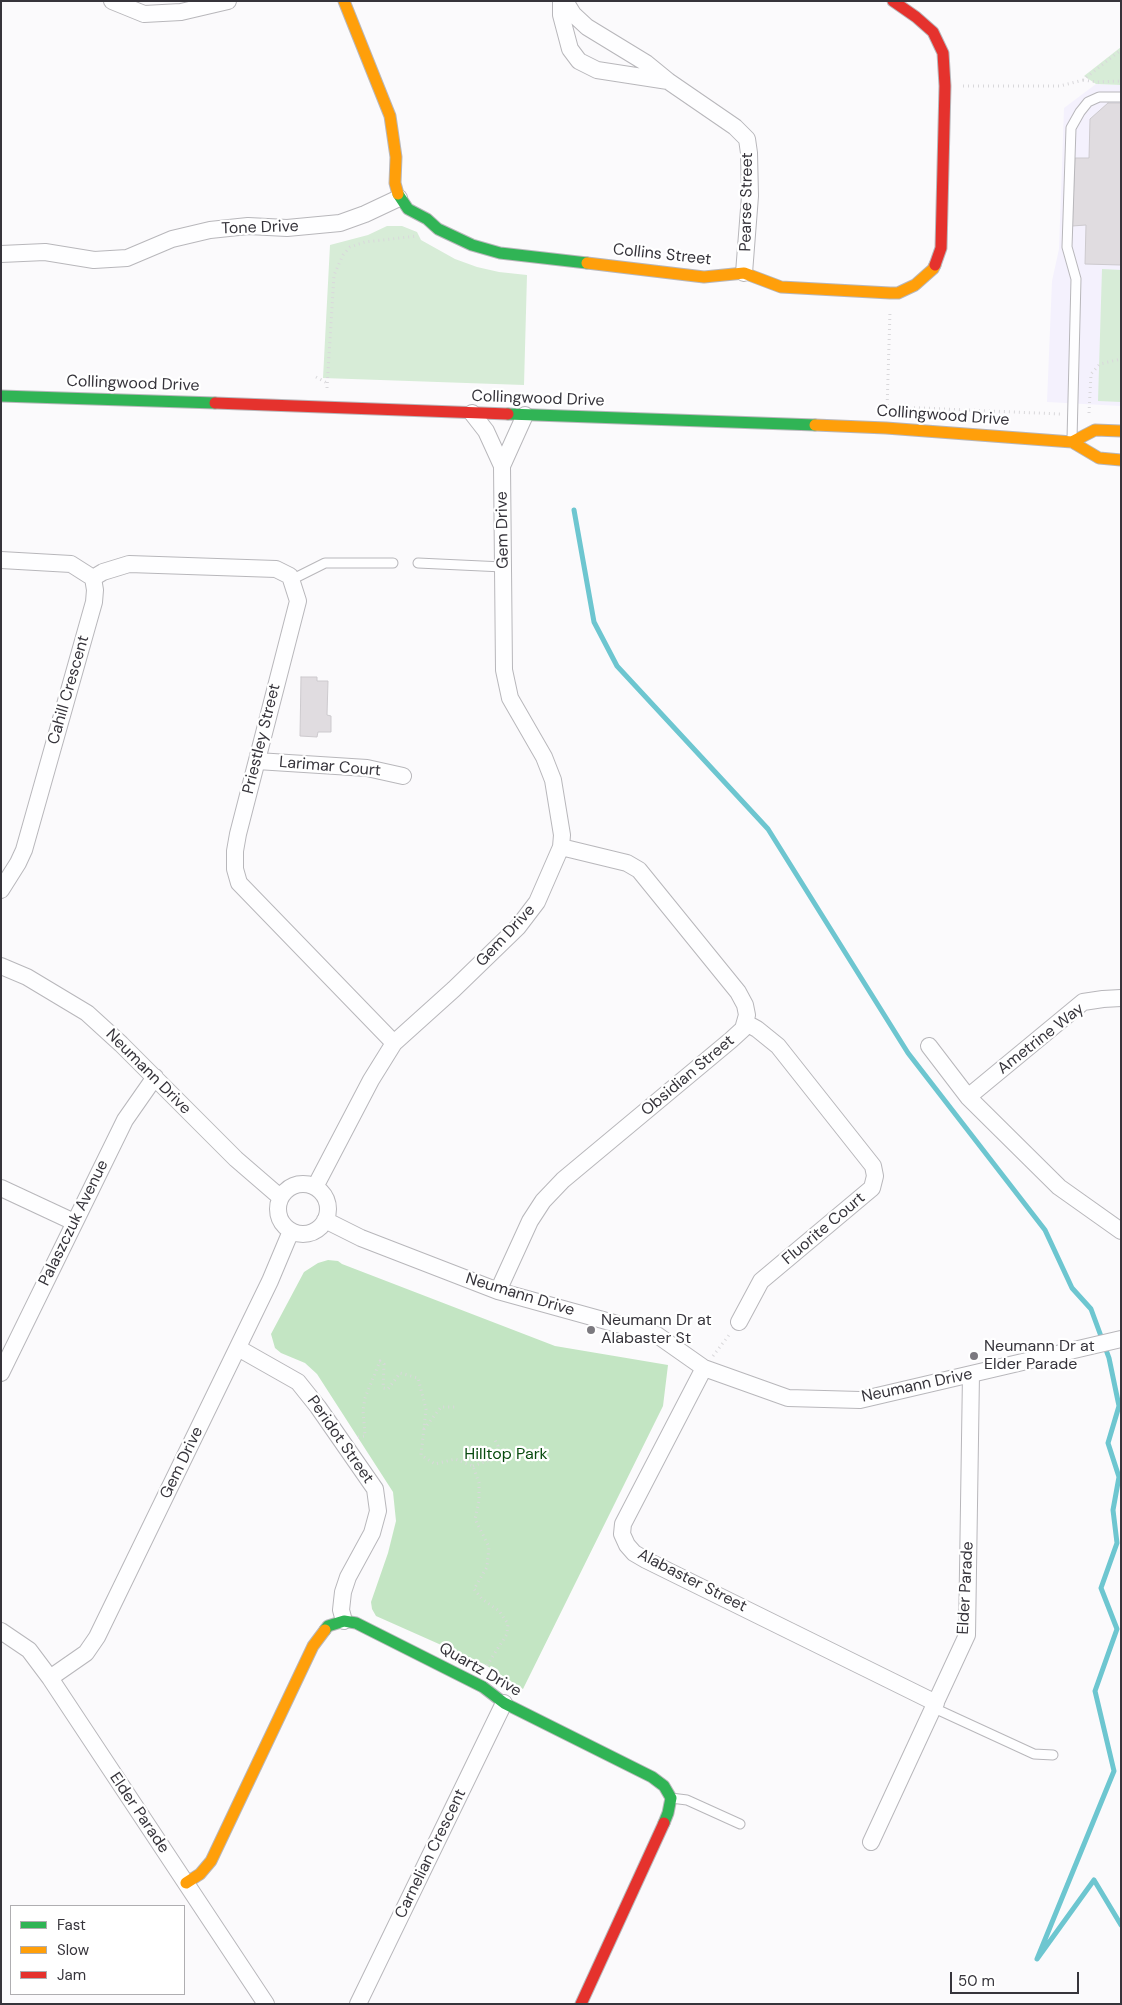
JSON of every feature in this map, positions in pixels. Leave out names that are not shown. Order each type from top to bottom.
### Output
[{"type":"street","points":[[112,1],[144,14],[181,12],[228,1]]},
{"type":"street","points":[[344,1],[390,116],[396,157],[395,183],[399,198]]},
{"type":"street","name":"Pearse Street","points":[[561,1],[561,15],[570,49],[579,62],[598,70],[668,82]]},
{"type":"street","name":"Pearse Street","points":[[565,1],[573,14],[587,27],[646,63],[668,82],[735,126],[747,139],[750,153],[750,196],[744,273]]},
{"type":"street","name":"Collins Street","points":[[399,198],[408,209],[427,219],[438,229],[472,245],[500,252],[704,277],[744,273],[781,287],[898,293],[915,285],[933,269],[941,248],[945,86],[943,53],[933,32],[893,1]]},
{"type":"street","name":"Tone Drive","points":[[1,254],[45,252],[94,260],[127,258],[172,239],[210,230],[248,226],[287,228],[340,223],[399,198]]},
{"type":"street","name":"Collingwood Drive","points":[[1,396],[329,406],[886,428],[1072,442],[1099,458],[1121,460]]},
{"type":"street","name":"Gem Drive","points":[[315,1187],[371,1080],[394,1043],[454,989],[518,927],[537,902],[561,847],[562,834],[553,780],[544,757],[510,698],[504,670],[502,466],[486,432],[472,413]]},
{"type":"street","name":"Gem Drive","points":[[502,466],[525,415]]},
{"type":"street","points":[[1072,442],[1096,430],[1121,431]]},
{"type":"street","points":[[1,560],[71,564],[93,578],[103,572],[128,564],[276,569],[290,576],[291,580]]},
{"type":"street","name":"Cahill Crescent","points":[[1,890],[24,850],[94,602],[93,578]]},
{"type":"street","name":"Priestley Street","points":[[291,580],[298,601],[235,852],[235,869],[239,882],[394,1043]]},
{"type":"street","name":"Larimar Court","points":[[257,761],[366,768],[403,776]]},
{"type":"street","name":"Obsidian Street","points":[[498,1291],[530,1221],[543,1202],[563,1180],[731,1040],[743,1029],[746,1023],[745,1005],[738,992],[639,870],[627,863],[561,847]]},
{"type":"street","name":"Neumann Drive","points":[[1,966],[27,977],[87,1013],[122,1044],[236,1159],[280,1197]]},
{"type":"street","name":"Ametrine Way","points":[[968,1097],[1084,1002],[1121,998]]},
{"type":"street","name":"Fluorite Court","points":[[739,1322],[761,1281],[872,1188],[875,1176],[873,1166],[778,1046],[757,1029],[746,1023]]},
{"type":"street","points":[[929,1046],[968,1097],[1059,1187],[1121,1231]]},
{"type":"street","name":"Palaszczuk Avenue","points":[[1,1373],[125,1120],[154,1077]]},
{"type":"street","points":[[305,1184],[315,1187],[324,1196],[328,1204],[325,1220],[314,1231],[298,1234],[291,1231],[280,1220],[278,1212],[280,1197],[291,1186],[305,1184]]},
{"type":"street","points":[[1,1188],[74,1222]]},
{"type":"street","name":"Neumann Drive","points":[[325,1220],[361,1238],[498,1291],[657,1335],[704,1368],[788,1398],[860,1400],[1118,1339]]},
{"type":"street","name":"Gem Drive","points":[[50,1678],[86,1653],[97,1637],[238,1348],[270,1281],[291,1231]]},
{"type":"street","name":"Peridot Street","points":[[238,1348],[298,1382],[318,1407],[375,1489],[378,1511],[372,1532],[348,1577],[343,1592],[342,1610],[344,1621]]},
{"type":"street","name":"Alabaster Street","points":[[704,1368],[623,1524],[622,1534],[627,1545],[634,1553],[646,1560],[934,1705]]},
{"type":"street","name":"Elder Parade","points":[[872,1842],[967,1635],[971,1374]]},
{"type":"street","points":[[186,1883],[200,1874],[211,1861],[313,1646],[328,1626],[344,1621]]},
{"type":"street","name":"Quartz Drive","points":[[344,1621],[356,1623],[398,1643],[483,1687],[504,1703],[652,1777],[664,1786],[671,1798]]},
{"type":"street","name":"Elder Parade","points":[[1,1631],[29,1650],[50,1678],[266,2004]]},
{"type":"street","name":"Carnelian Crescent","points":[[358,2004],[504,1703]]},
{"type":"street","points":[[581,2004],[668,1813],[671,1798]]},
{"type":"lane","points":[[1072,442],[1076,279],[1067,247],[1071,128],[1088,102],[1099,98],[1121,97]]},
{"type":"lane","points":[[291,580],[325,562],[393,563]]},
{"type":"lane","points":[[418,563],[503,567]]},
{"type":"lane","points":[[934,1705],[1034,1754],[1053,1755]]},
{"type":"lane","points":[[671,1798],[686,1800],[740,1824]]},
{"type":"path","points":[[1083,80],[1121,50]]},
{"type":"path","points":[[945,86],[1060,86],[1083,80],[1121,82]]},
{"type":"path","points":[[329,406],[327,383],[334,275],[343,256],[350,247],[365,242],[424,236],[431,238],[438,229]]},
{"type":"path","points":[[886,428],[890,353],[890,293]]},
{"type":"path","points":[[1089,415],[1090,374],[1100,364],[1121,359]]},
{"type":"path","points":[[316,378],[327,383]]},
{"type":"path","points":[[704,1368],[739,1322]]},
{"type":"path","points":[[355,1438],[365,1436],[364,1404],[380,1361],[384,1364],[383,1388],[388,1389],[400,1372],[418,1378],[426,1409],[421,1454],[435,1464],[455,1459],[473,1466],[490,1460],[496,1455],[498,1446],[494,1438]]},
{"type":"path","points":[[423,1430],[441,1407],[458,1407]]},
{"type":"path","points":[[473,1466],[479,1483],[479,1501],[475,1519],[489,1547],[487,1567],[474,1590],[482,1599],[499,1611],[508,1624],[507,1634],[487,1666]]},
{"type":"shaded area","points":[[1096,84],[1121,85],[1121,406],[1047,402],[1052,281],[1059,249],[1064,108]]},
{"type":"green space","points":[[1121,47],[1121,85],[1096,84],[1084,76]]},
{"type":"green space","points":[[387,226],[402,226],[417,232],[421,240],[455,259],[477,267],[527,275],[524,385],[323,378],[330,245],[368,235]]},
{"type":"green space","points":[[1102,269],[1121,270],[1121,402],[1098,401]]},
{"type":"green space","name":"Hilltop Park","points":[[328,1260],[338,1261],[555,1346],[668,1365],[663,1406],[523,1689],[484,1664],[376,1616],[372,1609],[371,1602],[388,1553],[396,1521],[393,1492],[317,1374],[305,1363],[281,1353],[275,1348],[271,1334],[304,1272],[318,1263]]},
{"type":"building","points":[[1108,103],[1121,103],[1121,265],[1085,264],[1086,225],[1072,226],[1075,158],[1089,158],[1090,119]]},
{"type":"building","points":[[301,677],[317,677],[317,681],[328,681],[327,715],[331,716],[331,732],[318,732],[317,737],[300,736]]},
{"type":"waterway","points":[[574,510],[594,622],[617,666],[768,829],[908,1053],[1045,1230],[1072,1288],[1091,1309],[1109,1358],[1119,1406],[1108,1443],[1119,1477],[1113,1510],[1117,1543],[1101,1588],[1117,1629],[1095,1691],[1114,1771],[1037,1959],[1094,1880],[1121,1925]]},
{"type":"traffic: fast","points":[[398,194],[408,209],[427,219],[438,229],[472,245],[500,253],[587,263]]},
{"type":"traffic: fast","points":[[1,396],[215,403]]},
{"type":"traffic: fast","points":[[508,414],[815,425]]},
{"type":"traffic: fast","points":[[325,1630],[328,1626],[344,1621],[356,1623],[483,1687],[504,1703],[652,1777],[664,1786],[671,1798],[664,1823]]},
{"type":"traffic: slow","points":[[344,1],[390,116],[396,157],[395,183],[398,194]]},
{"type":"traffic: slow","points":[[587,263],[704,277],[744,273],[781,287],[890,293],[898,293],[915,285],[935,265]]},
{"type":"traffic: slow","points":[[815,425],[886,428],[1072,442],[1099,458],[1121,460]]},
{"type":"traffic: slow","points":[[1072,442],[1095,430],[1121,431]]},
{"type":"traffic: slow","points":[[186,1883],[200,1874],[211,1861],[313,1646],[325,1630]]},
{"type":"traffic: jam","points":[[893,1],[933,32],[943,53],[945,86],[941,248],[935,265]]},
{"type":"traffic: jam","points":[[215,403],[508,414]]},
{"type":"traffic: jam","points":[[581,2004],[664,1823]]},
{"type":"place","name":"Neumann Dr at Alabaster St","points":[[591,1330]]},
{"type":"place","name":"Neumann Dr at Elder Parade","points":[[974,1356]]}]
